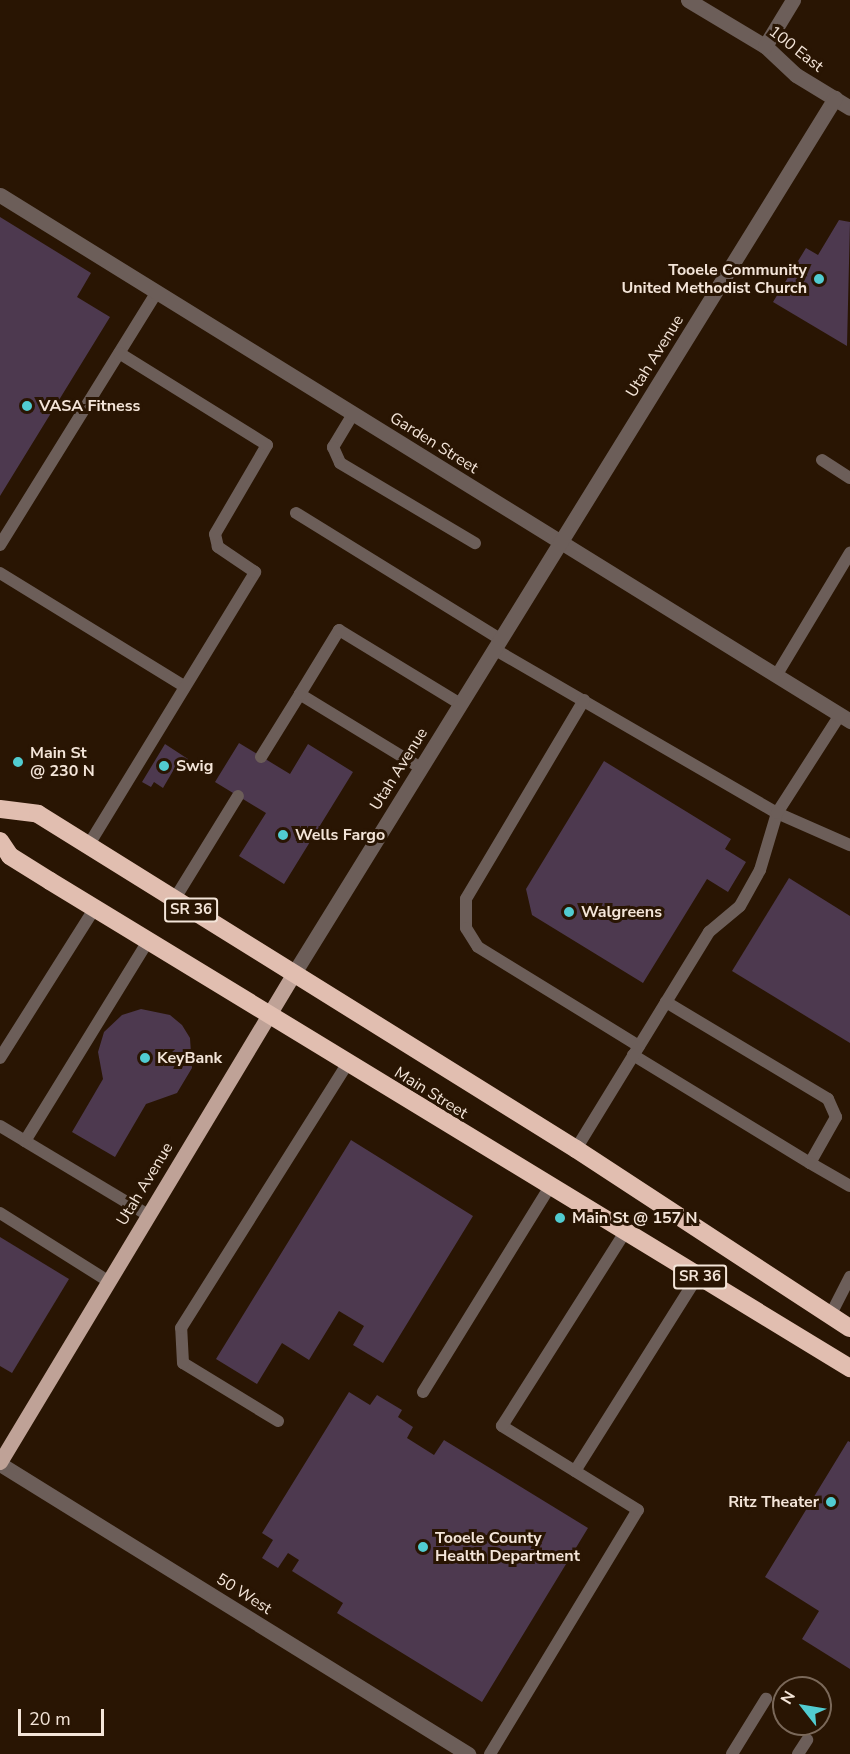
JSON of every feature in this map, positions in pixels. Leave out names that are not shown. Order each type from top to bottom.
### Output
[{"type":"highway","name":"Main Street","points":[[0,809],[38,814],[576,1149],[850,1328]]},
{"type":"highway","name":"Main Street","points":[[0,841],[10,856],[268,1016],[850,1368]]},
{"type":"main road","name":"Utah Avenue","points":[[0,1463],[294,973]]},
{"type":"street","name":"100 East","points":[[688,0],[765,46],[796,75],[850,108]]},
{"type":"street","points":[[765,46],[793,0]]},
{"type":"street","name":"Utah Avenue","points":[[294,973],[834,98]]},
{"type":"street","name":"Garden Street","points":[[0,195],[845,718]]},
{"type":"street","name":"50 West","points":[[0,1463],[468,1754]]},
{"type":"lane","points":[[0,545],[156,292]]},
{"type":"lane","points":[[88,846],[255,572],[218,547],[215,534],[267,445],[119,353]]},
{"type":"lane","points":[[353,414],[333,447],[340,463],[475,543]]},
{"type":"lane","points":[[822,460],[850,478]]},
{"type":"lane","points":[[296,513],[584,700],[777,813],[850,845]]},
{"type":"lane","points":[[777,676],[850,553]]},
{"type":"lane","points":[[0,573],[185,687]]},
{"type":"lane","points":[[261,757],[339,630],[460,704]]},
{"type":"lane","points":[[300,694],[421,768]]},
{"type":"lane","points":[[584,700],[466,899],[466,928],[478,947],[850,1186]]},
{"type":"lane","points":[[576,1149],[709,932],[740,906],[760,870],[777,813],[845,718]]},
{"type":"lane","points":[[174,900],[238,796]]},
{"type":"lane","points":[[0,1058],[95,908]]},
{"type":"lane","points":[[25,1141],[148,941]]},
{"type":"lane","points":[[666,1002],[828,1100],[836,1117],[810,1162]]},
{"type":"lane","points":[[278,1421],[183,1363],[181,1328],[347,1064]]},
{"type":"lane","points":[[0,1126],[148,1215]]},
{"type":"lane","points":[[423,1392],[549,1188]]},
{"type":"lane","points":[[0,1213],[108,1281]]},
{"type":"lane","points":[[490,1754],[638,1510],[502,1425],[624,1232]]},
{"type":"lane","points":[[575,1471],[698,1276]]},
{"type":"lane","points":[[830,1316],[850,1277]]},
{"type":"lane","points":[[732,1754],[766,1699]]},
{"type":"lane","points":[[798,1754],[807,1740]]},
{"type":"building","name":"VASA Fitness","points":[[0,217],[91,273],[77,297],[110,317],[0,496]]},
{"type":"building","name":"Tooele Community United Methodist Church","points":[[839,220],[850,222],[847,346],[773,302],[806,248],[818,255]]},
{"type":"building","name":"Wells Fargo","points":[[239,743],[290,774],[308,744],[353,772],[284,884],[239,856],[266,813],[215,782]]},
{"type":"building","name":"Swig","points":[[165,744],[188,759],[182,768],[177,764],[163,788],[154,782],[151,787],[142,782]]},
{"type":"building","name":"Walgreens","points":[[604,761],[731,839],[725,849],[746,862],[728,892],[707,879],[643,983],[532,915],[526,889]]},
{"type":"building","points":[[789,878],[850,916],[850,1043],[732,971]]},
{"type":"building","name":"KeyBank","points":[[141,1009],[170,1015],[182,1025],[190,1038],[192,1068],[177,1093],[146,1104],[115,1157],[72,1132],[103,1079],[98,1052],[104,1032],[122,1015]]},
{"type":"building","points":[[351,1140],[473,1216],[383,1363],[353,1345],[364,1326],[339,1311],[309,1360],[282,1343],[257,1384],[216,1359]]},
{"type":"building","points":[[0,1237],[69,1279],[12,1373],[0,1366]]},
{"type":"building","name":"Tooele County Health Department","points":[[349,1392],[370,1405],[377,1395],[402,1410],[398,1417],[413,1427],[407,1438],[434,1455],[444,1440],[588,1528],[482,1702],[337,1613],[343,1603],[292,1571],[299,1560],[288,1553],[278,1568],[262,1558],[273,1540],[262,1533]]},
{"type":"building","name":"Ritz Theater","points":[[848,1441],[850,1442],[850,1669],[802,1639],[819,1611],[765,1577]]},
{"type":"place","name":"Tooele Community United Methodist Church","points":[[819,279]]},
{"type":"place","name":"VASA Fitness","points":[[27,406]]},
{"type":"place","name":"Main St @ 230 N","points":[[18,762]]},
{"type":"place","name":"Swig","points":[[164,766]]},
{"type":"place","name":"Wells Fargo","points":[[283,835]]},
{"type":"place","name":"Walgreens","points":[[569,912]]},
{"type":"place","name":"KeyBank","points":[[145,1058]]},
{"type":"place","name":"Main St @ 157 N","points":[[560,1218]]},
{"type":"place","name":"Ritz Theater","points":[[831,1502]]},
{"type":"place","name":"Tooele County Health Department","points":[[423,1547]]}]
